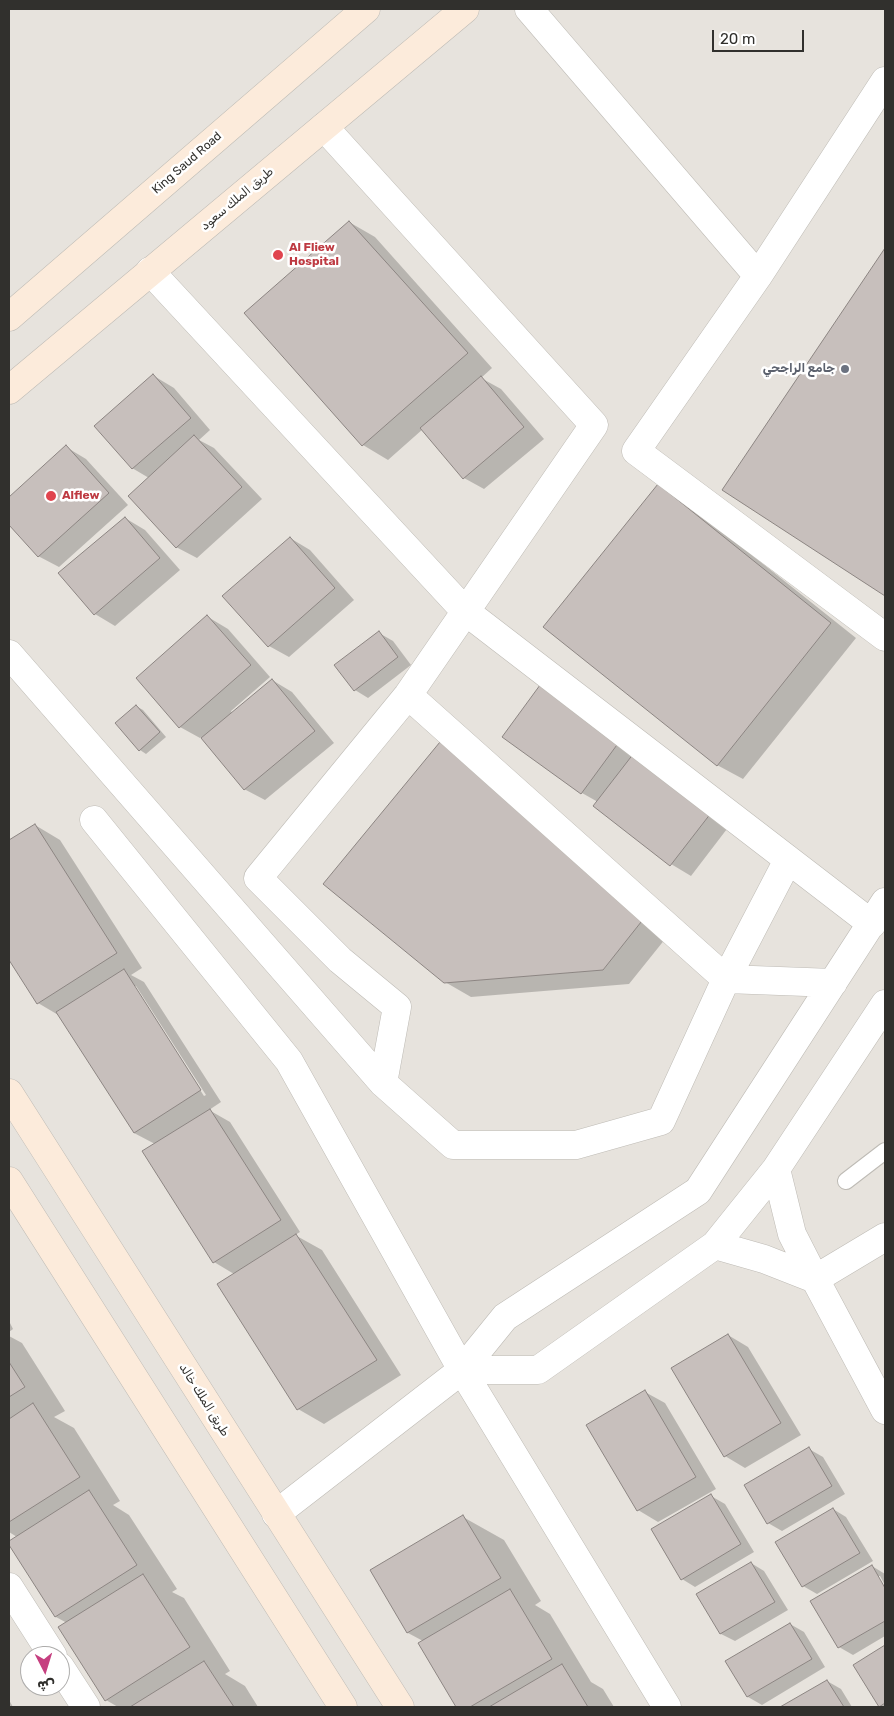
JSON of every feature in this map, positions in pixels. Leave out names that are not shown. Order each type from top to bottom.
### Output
[{"type":"main road","name":"King Saud Road","points":[[9,317],[366,9]]},
{"type":"main road","name":"طريق الملك سعود","points":[[9,390],[465,9]]},
{"type":"main road","name":"طريق الملك خالد","points":[[9,1093],[400,1707]]},
{"type":"main road","points":[[9,1182],[341,1706]]},
{"type":"street","points":[[536,11],[758,276]]},
{"type":"street","points":[[885,81],[758,276],[636,451],[885,637]]},
{"type":"street","points":[[324,127],[594,425],[408,695],[258,878],[340,960],[397,1007],[382,1083]]},
{"type":"street","points":[[150,271],[465,611],[788,860],[878,913],[698,1191],[505,1317],[462,1370],[276,1514]]},
{"type":"street","points":[[9,654],[382,1083],[453,1145],[576,1145],[661,1121],[726,979],[788,860]]},
{"type":"street","points":[[408,695],[726,979],[833,983]]},
{"type":"street","points":[[94,820],[289,1061],[462,1370],[667,1707]]},
{"type":"street","points":[[462,1370],[538,1370],[716,1245],[776,1169],[885,1004]]},
{"type":"street","points":[[776,1169],[792,1234],[885,1410]]},
{"type":"street","points":[[815,1279],[885,1237]]},
{"type":"street","points":[[716,1245],[764,1259],[815,1279]]},
{"type":"street","points":[[9,1587],[47,1646]]},
{"type":"street","points":[[70,1682],[86,1707]]},
{"type":"lane","points":[[846,1181],[885,1151]]},
{"type":"building","points":[[349,221],[468,353],[362,446],[244,313]]},
{"type":"building","name":"جامع الراجحي","points":[[885,248],[885,596],[722,490]]},
{"type":"building","points":[[153,374],[191,418],[132,469],[94,426]]},
{"type":"building","points":[[481,376],[524,427],[463,479],[420,428]]},
{"type":"building","points":[[194,435],[242,487],[176,548],[128,496]]},
{"type":"building","points":[[66,445],[109,493],[38,557],[9,525],[9,497]]},
{"type":"building","points":[[658,484],[831,623],[717,766],[543,627]]},
{"type":"building","points":[[125,517],[160,558],[94,615],[58,573]]},
{"type":"building","points":[[290,537],[335,588],[268,647],[222,596]]},
{"type":"building","points":[[207,615],[251,665],[179,728],[136,678]]},
{"type":"building","points":[[379,631],[398,657],[354,691],[334,665]]},
{"type":"building","points":[[272,679],[315,731],[244,790],[201,738]]},
{"type":"building","points":[[543,681],[622,738],[581,794],[502,737]]},
{"type":"building","points":[[136,705],[160,732],[139,751],[115,723]]},
{"type":"building","points":[[440,742],[649,912],[603,970],[444,983],[323,884]]},
{"type":"building","points":[[634,753],[711,813],[670,866],[593,806]]},
{"type":"building","points":[[35,824],[117,953],[37,1004],[9,960],[9,840]]},
{"type":"building","points":[[124,969],[201,1090],[134,1133],[56,1012]]},
{"type":"building","points":[[210,1109],[281,1220],[213,1263],[142,1151]]},
{"type":"building","points":[[296,1234],[377,1360],[297,1410],[217,1284]]},
{"type":"building","points":[[728,1334],[781,1423],[724,1457],[671,1368]]},
{"type":"building","points":[[9,1362],[25,1387],[9,1397]]},
{"type":"building","points":[[645,1390],[696,1477],[637,1511],[586,1425]]},
{"type":"building","points":[[33,1403],[80,1477],[9,1522],[9,1419]]},
{"type":"building","points":[[809,1447],[832,1486],[767,1524],[744,1485]]},
{"type":"building","points":[[89,1490],[137,1565],[55,1617],[9,1545],[9,1541]]},
{"type":"building","points":[[711,1494],[741,1544],[681,1580],[651,1529]]},
{"type":"building","points":[[833,1508],[860,1553],[802,1587],[775,1542]]},
{"type":"building","points":[[463,1515],[501,1578],[407,1633],[370,1570]]},
{"type":"building","points":[[751,1562],[775,1602],[720,1634],[696,1594]]},
{"type":"building","points":[[872,1565],[885,1588],[885,1621],[838,1648],[810,1601]]},
{"type":"building","points":[[143,1574],[190,1647],[105,1701],[58,1627]]},
{"type":"building","points":[[510,1589],[552,1659],[470,1707],[456,1707],[418,1643]]},
{"type":"building","points":[[790,1623],[812,1659],[747,1697],[725,1661]]},
{"type":"building","points":[[885,1645],[885,1703],[879,1707],[853,1665]]},
{"type":"building","points":[[204,1661],[234,1707],[130,1707]]},
{"type":"building","points":[[562,1664],[588,1707],[489,1707]]},
{"type":"building","points":[[827,1680],[844,1707],[780,1707]]},
{"type":"place","name":"Al Fliew Hospital","points":[[278,255]]},
{"type":"place","name":"جامع الراجحي","points":[[845,369]]},
{"type":"place","name":"Alflew","points":[[51,496]]}]
